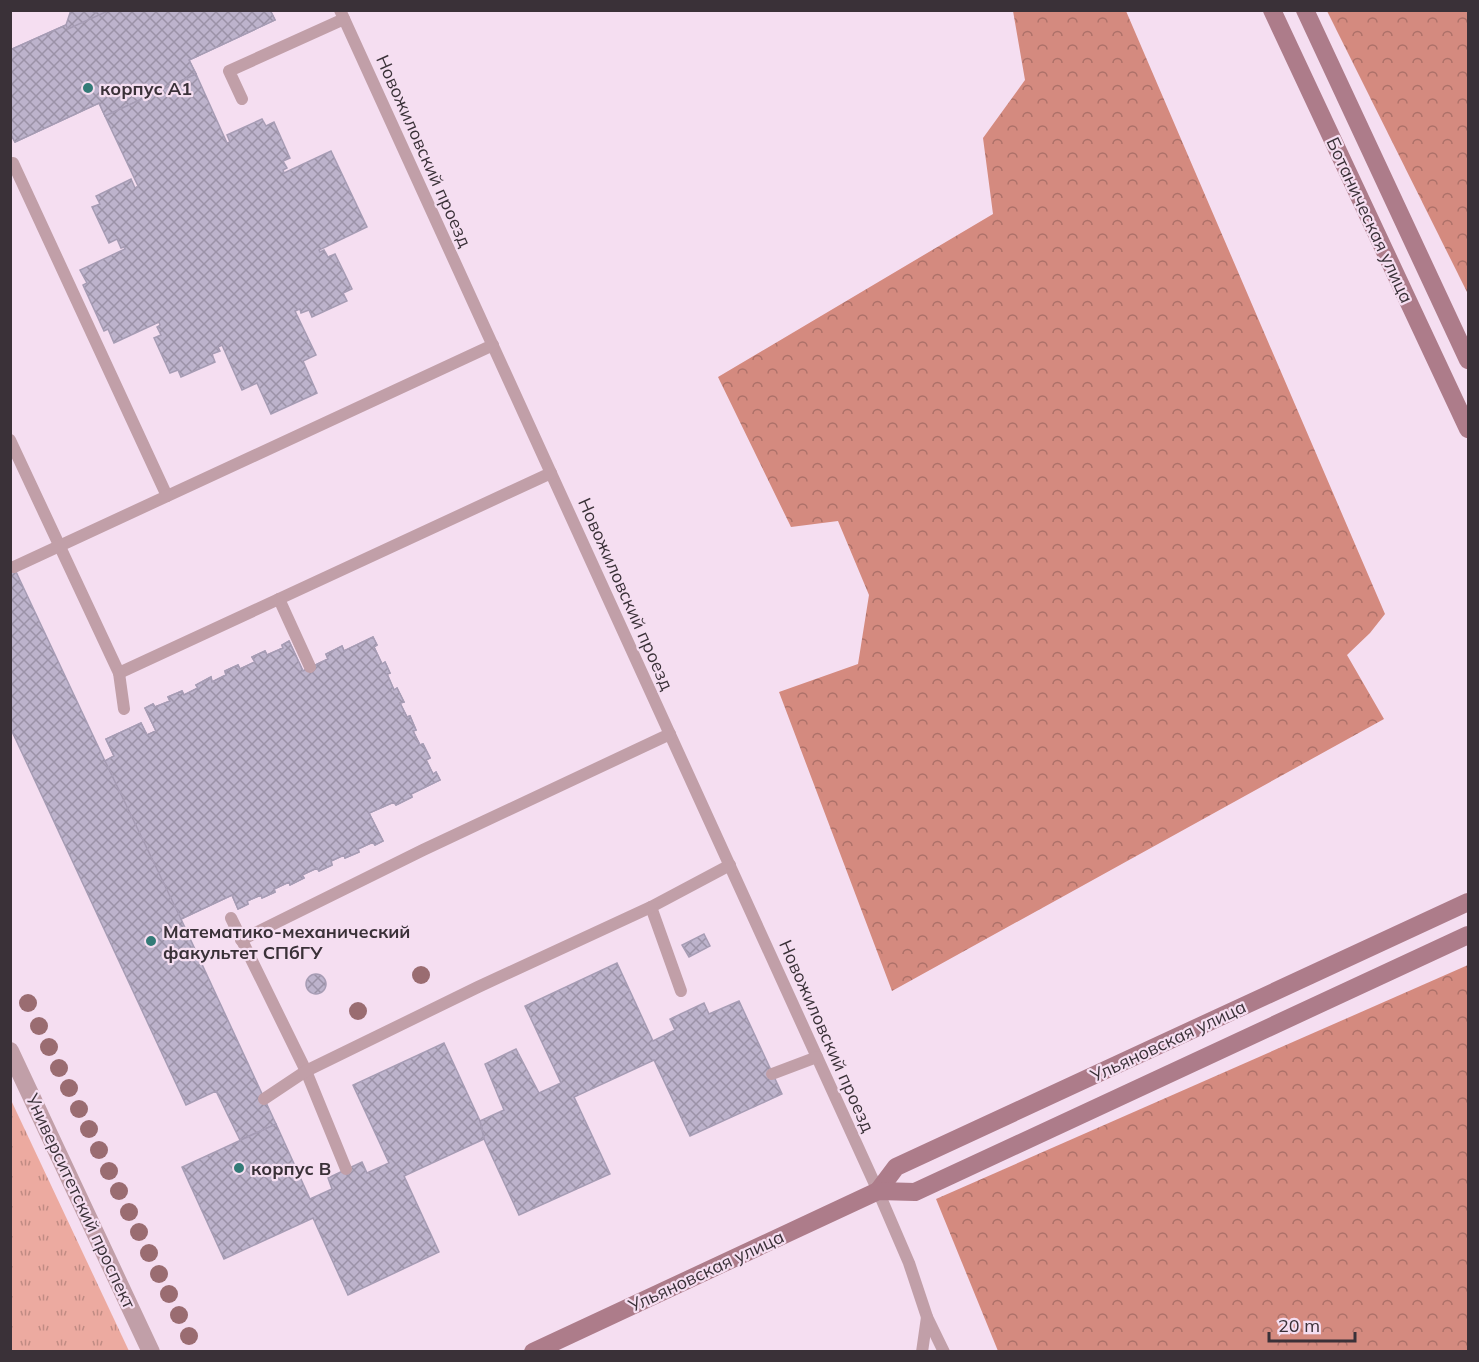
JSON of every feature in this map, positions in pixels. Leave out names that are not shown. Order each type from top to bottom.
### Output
[{"type":"street","name":"Ботаническая улица","points":[[1272,10],[1468,429]]},
{"type":"street","name":"Ботаническая улица","points":[[1305,10],[1468,360]]},
{"type":"street","name":"Ульяновская улица","points":[[878,1191],[896,1167],[1468,902]]},
{"type":"street","name":"Ульяновская улица","points":[[533,1352],[878,1191],[915,1192],[1468,935]]},
{"type":"street","name":"Университетский проспект","points":[[10,1052],[152,1352]]},
{"type":"lane","points":[[242,99],[229,71],[342,15]]},
{"type":"lane","name":"Новожиловский проезд","points":[[342,15],[878,1191],[909,1263],[927,1317],[944,1352]]},
{"type":"lane","points":[[10,165],[13,164],[167,496]]},
{"type":"lane","points":[[14,567],[493,345]]},
{"type":"lane","points":[[10,440],[119,673],[124,708]]},
{"type":"lane","points":[[119,673],[551,473]]},
{"type":"lane","points":[[279,599],[310,667]]},
{"type":"lane","points":[[241,940],[423,850],[670,734]]},
{"type":"lane","points":[[264,1099],[306,1071],[651,907],[730,865]]},
{"type":"lane","points":[[651,907],[681,991]]},
{"type":"lane","points":[[231,918],[306,1071],[346,1169]]},
{"type":"lane","points":[[772,1074],[817,1057]]},
{"type":"lane","points":[[922,1352],[927,1317]]},
{"type":"green space","points":[[1013,11],[1126,11],[1385,614],[1370,633],[1347,655],[1384,719],[892,991],[779,692],[858,664],[869,595],[838,521],[791,527],[718,377],[993,214],[983,138],[1025,80]]},
{"type":"green space","points":[[1327,11],[1468,11],[1468,294]]},
{"type":"green space","points":[[1468,965],[1468,1351],[998,1351],[936,1199]]},
{"type":"green space","points":[[10,1098],[129,1351],[11,1351]]},
{"type":"building","name":"корпус А1","points":[[71,10],[89,10],[96,13],[97,10],[270,10],[275,20],[189,60],[196,74],[105,116],[99,103],[15,142],[10,133],[10,50],[66,25]]},
{"type":"building","name":"корпус А1","points":[[110,10],[270,10],[275,20],[189,60],[196,74],[105,116],[99,103],[15,142],[10,133],[10,50],[66,25],[68,29]]},
{"type":"building","points":[[196,74],[227,143],[230,142],[227,135],[262,119],[266,126],[274,122],[290,158],[283,161],[287,168],[283,170],[284,173],[331,151],[367,227],[319,250],[320,252],[324,250],[328,257],[335,254],[352,289],[343,293],[347,301],[312,317],[309,310],[301,313],[300,309],[295,311],[316,355],[303,361],[317,393],[271,414],[257,383],[242,390],[222,345],[218,347],[220,351],[212,354],[215,362],[181,377],[178,370],[170,373],[154,338],[161,335],[157,327],[160,325],[159,322],[114,343],[108,329],[104,331],[83,285],[87,283],[80,270],[125,249],[121,248],[117,239],[109,243],[92,207],[100,204],[96,196],[131,179],[135,188],[138,186],[105,116]]},
{"type":"building","points":[[10,559],[105,761],[114,756],[106,739],[141,723],[147,735],[156,731],[145,708],[170,701],[168,697],[182,691],[184,695],[198,688],[196,685],[211,677],[212,682],[226,675],[225,671],[238,665],[240,669],[255,662],[252,657],[265,651],[267,655],[283,648],[282,645],[289,641],[303,671],[328,659],[326,654],[342,646],[344,651],[373,637],[377,645],[374,647],[382,664],[385,662],[394,690],[397,688],[404,702],[400,703],[407,717],[410,716],[416,730],[413,731],[430,758],[426,760],[433,774],[436,772],[440,780],[411,794],[412,797],[396,805],[394,802],[369,813],[383,841],[375,845],[373,842],[358,849],[359,852],[331,861],[332,865],[319,871],[317,868],[302,875],[304,878],[274,889],[275,892],[262,898],[261,895],[247,901],[248,904],[238,909],[232,895],[181,919],[276,1124],[240,1140],[216,1091],[186,1105],[10,727]]},
{"type":"building","points":[[373,637],[377,645],[374,647],[382,664],[385,662],[394,690],[397,688],[404,702],[400,703],[407,717],[410,716],[416,730],[413,731],[430,758],[426,760],[433,774],[436,772],[440,780],[411,794],[412,797],[396,805],[394,802],[369,813],[383,841],[375,845],[373,842],[358,849],[359,852],[331,861],[332,865],[319,871],[317,868],[302,875],[304,878],[274,889],[275,892],[262,898],[261,895],[247,901],[248,904],[238,909],[232,895],[181,919],[105,761],[114,756],[106,739],[141,723],[147,735],[156,731],[145,708],[170,701],[168,697],[182,691],[184,695],[198,688],[196,685],[211,677],[212,682],[226,675],[225,671],[238,665],[240,669],[255,662],[252,657],[265,651],[267,655],[283,648],[282,645],[289,641],[303,671],[328,659],[326,654],[342,646],[344,651]]},
{"type":"building","points":[[704,934],[710,946],[689,957],[682,945]]},
{"type":"building","points":[[617,963],[653,1041],[675,1030],[670,1019],[704,1003],[709,1014],[739,1001],[782,1094],[690,1136],[654,1060],[574,1097],[610,1174],[519,1215],[484,1139],[480,1121],[504,1110],[485,1064],[516,1049],[539,1093],[561,1083],[525,1006]]},
{"type":"building","points":[[316,974],[323,977],[326,984],[323,991],[316,994],[309,991],[306,984],[309,977]]},
{"type":"building","name":"корпус В","points":[[444,1043],[480,1121],[484,1139],[404,1176],[439,1252],[348,1295],[313,1218],[224,1259],[182,1167],[276,1124],[310,1199],[332,1189],[328,1178],[362,1162],[367,1173],[389,1163],[353,1085]]},
{"type":"place","name":"корпус А1","points":[[88,88]]},
{"type":"place","name":"Математико-механический факультет СПбГУ","points":[[151,941]]},
{"type":"place","name":"корпус В","points":[[239,1168]]}]
